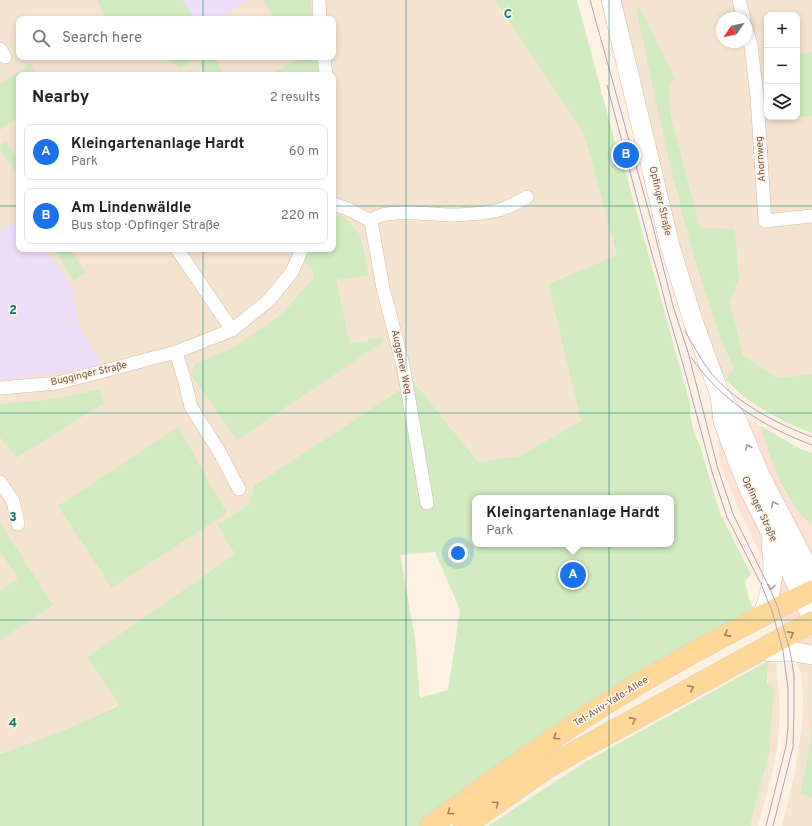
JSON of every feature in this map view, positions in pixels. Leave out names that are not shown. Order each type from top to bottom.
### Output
[{"type":"main road","name":"Tel-Aviv-Yafo-Allee","points":[[430,826],[519,762],[604,705],[682,659],[762,616],[807,594]]},
{"type":"main road","points":[[464,826],[547,768],[812,622]]},
{"type":"main road","points":[[739,662],[770,652]]},
{"type":"street","points":[[319,0],[320,16]]},
{"type":"street","points":[[739,0],[742,12]]},
{"type":"street","name":"Opfinger Straße","points":[[612,1],[672,253],[696,328],[720,395],[723,421],[734,454],[749,489],[812,576]]},
{"type":"street","name":"Ahornweg","points":[[751,48],[757,96],[765,221],[812,216]]},
{"type":"street","points":[[324,60],[326,72]]},
{"type":"street","points":[[336,205],[348,209],[370,221],[373,218],[391,213],[452,215],[498,210],[527,197]]},
{"type":"street","name":"Auggener Weg","points":[[370,221],[383,288],[403,365],[427,503]]},
{"type":"street","points":[[178,252],[232,330]]},
{"type":"street","name":"Bugginger Straße","points":[[0,388],[57,383],[176,352],[232,330],[268,301],[292,272],[301,252]]},
{"type":"street","points":[[176,352],[191,407],[219,451],[239,489]]},
{"type":"street","points":[[0,482],[13,501],[18,524]]},
{"type":"street","points":[[762,616],[768,602],[772,586],[773,557],[777,528],[812,545]]},
{"type":"street","name":"Opfinger Straße","points":[[777,528],[791,572],[807,594],[812,618]]},
{"type":"street","points":[[770,652],[790,651],[812,655]]},
{"type":"shaded area","points":[[0,0],[495,0],[584,134],[617,255],[548,284],[581,421],[519,456],[478,462],[413,381],[254,486],[249,504],[217,525],[235,554],[87,657],[119,704],[81,723],[0,754]]},
{"type":"shaded area","points":[[182,0],[247,0],[223,16],[193,16]]},
{"type":"shaded area","points":[[600,0],[812,0],[812,374],[777,378],[743,355],[730,302],[739,278],[735,230],[700,229],[670,112],[669,83],[640,9],[676,193],[697,268],[728,356],[734,368],[725,380],[707,362],[643,159]]},
{"type":"shaded area","points":[[16,221],[16,252],[47,252],[72,287],[79,327],[104,367],[0,380],[0,231]]},
{"type":"shaded area","points":[[740,413],[760,426],[777,475],[785,493],[812,526],[812,659],[791,643],[761,556],[720,464],[718,451],[719,428]]},
{"type":"shaded area","points":[[794,657],[812,659],[812,826],[782,826],[795,772],[802,725],[803,694],[801,673]]},
{"type":"shaded area","points":[[776,658],[780,712],[778,742],[774,766],[758,826],[750,826],[769,753],[768,661]]},
{"type":"green space","points":[[97,0],[182,0],[193,16],[105,16]]},
{"type":"green space","points":[[263,0],[310,0],[313,16],[273,16]]},
{"type":"green space","points":[[495,0],[577,0],[620,161],[623,163],[691,407],[690,414],[694,433],[700,446],[720,513],[751,574],[745,582],[750,602],[754,609],[460,796],[420,826],[0,826],[0,754],[90,719],[119,705],[87,657],[235,554],[217,525],[249,504],[254,486],[413,381],[478,462],[519,456],[581,421],[548,284],[617,255],[584,134]],"holes":[[[435,552],[460,610],[448,690],[420,698],[415,638],[400,555]]]},
{"type":"green space","points":[[640,8],[675,79],[669,83],[670,112],[700,228],[735,229],[739,278],[730,302],[743,355],[777,378],[812,374],[812,433],[787,423],[764,410],[746,398],[725,380],[734,368],[714,319],[693,255],[675,185],[636,9]]},
{"type":"green space","points":[[812,52],[812,116],[800,117],[800,54]]},
{"type":"green space","points":[[168,60],[195,60],[180,68]]},
{"type":"green space","points":[[198,60],[216,60],[222,72],[205,72]]},
{"type":"green space","points":[[294,60],[318,60],[319,72],[276,72]]},
{"type":"green space","points":[[30,64],[36,72],[18,72]]},
{"type":"green space","points":[[16,73],[16,119],[0,130],[0,84]]},
{"type":"green space","points":[[6,141],[16,156],[16,173],[0,149],[0,145]]},
{"type":"green space","points":[[342,215],[360,235],[369,275],[336,280],[350,344],[383,337],[384,341],[237,440],[191,375],[195,364],[235,347],[283,313],[313,278],[313,270],[303,263],[308,252],[336,252],[336,216]]},
{"type":"green space","points":[[56,252],[72,252],[86,273],[74,280]]},
{"type":"green space","points":[[99,390],[104,403],[16,458],[0,437],[0,404],[46,400]]},
{"type":"green space","points":[[760,426],[801,449],[812,453],[812,526],[801,515],[785,491],[774,467]]},
{"type":"green space","points":[[178,427],[227,513],[112,588],[58,506]]},
{"type":"green space","points":[[0,523],[53,605],[0,640],[0,590],[18,579],[0,551]]},
{"type":"green space","points":[[768,661],[767,682],[774,689],[769,753],[750,826],[488,826],[587,761]]},
{"type":"green space","points":[[812,718],[812,797],[800,794],[808,757]]},
{"type":"tram line","points":[[590,0],[652,223],[673,306],[688,352],[718,469],[733,514],[778,608],[790,651],[794,675],[793,747],[773,826]]},
{"type":"tram line","points":[[607,85],[712,472],[727,517],[761,584],[772,611],[783,651],[788,688],[788,727],[786,746],[766,826]]},
{"type":"tram line","points":[[685,331],[700,358],[721,384],[744,403],[757,411],[785,426],[812,437]]},
{"type":"tram line","points":[[691,357],[715,386],[744,410],[777,430],[812,445]]},
{"type":"place","name":"Am Lindenwäldle","points":[[626,155]]},
{"type":"place","name":"Kleingartenanlage Hardt","points":[[573,575]]}]
